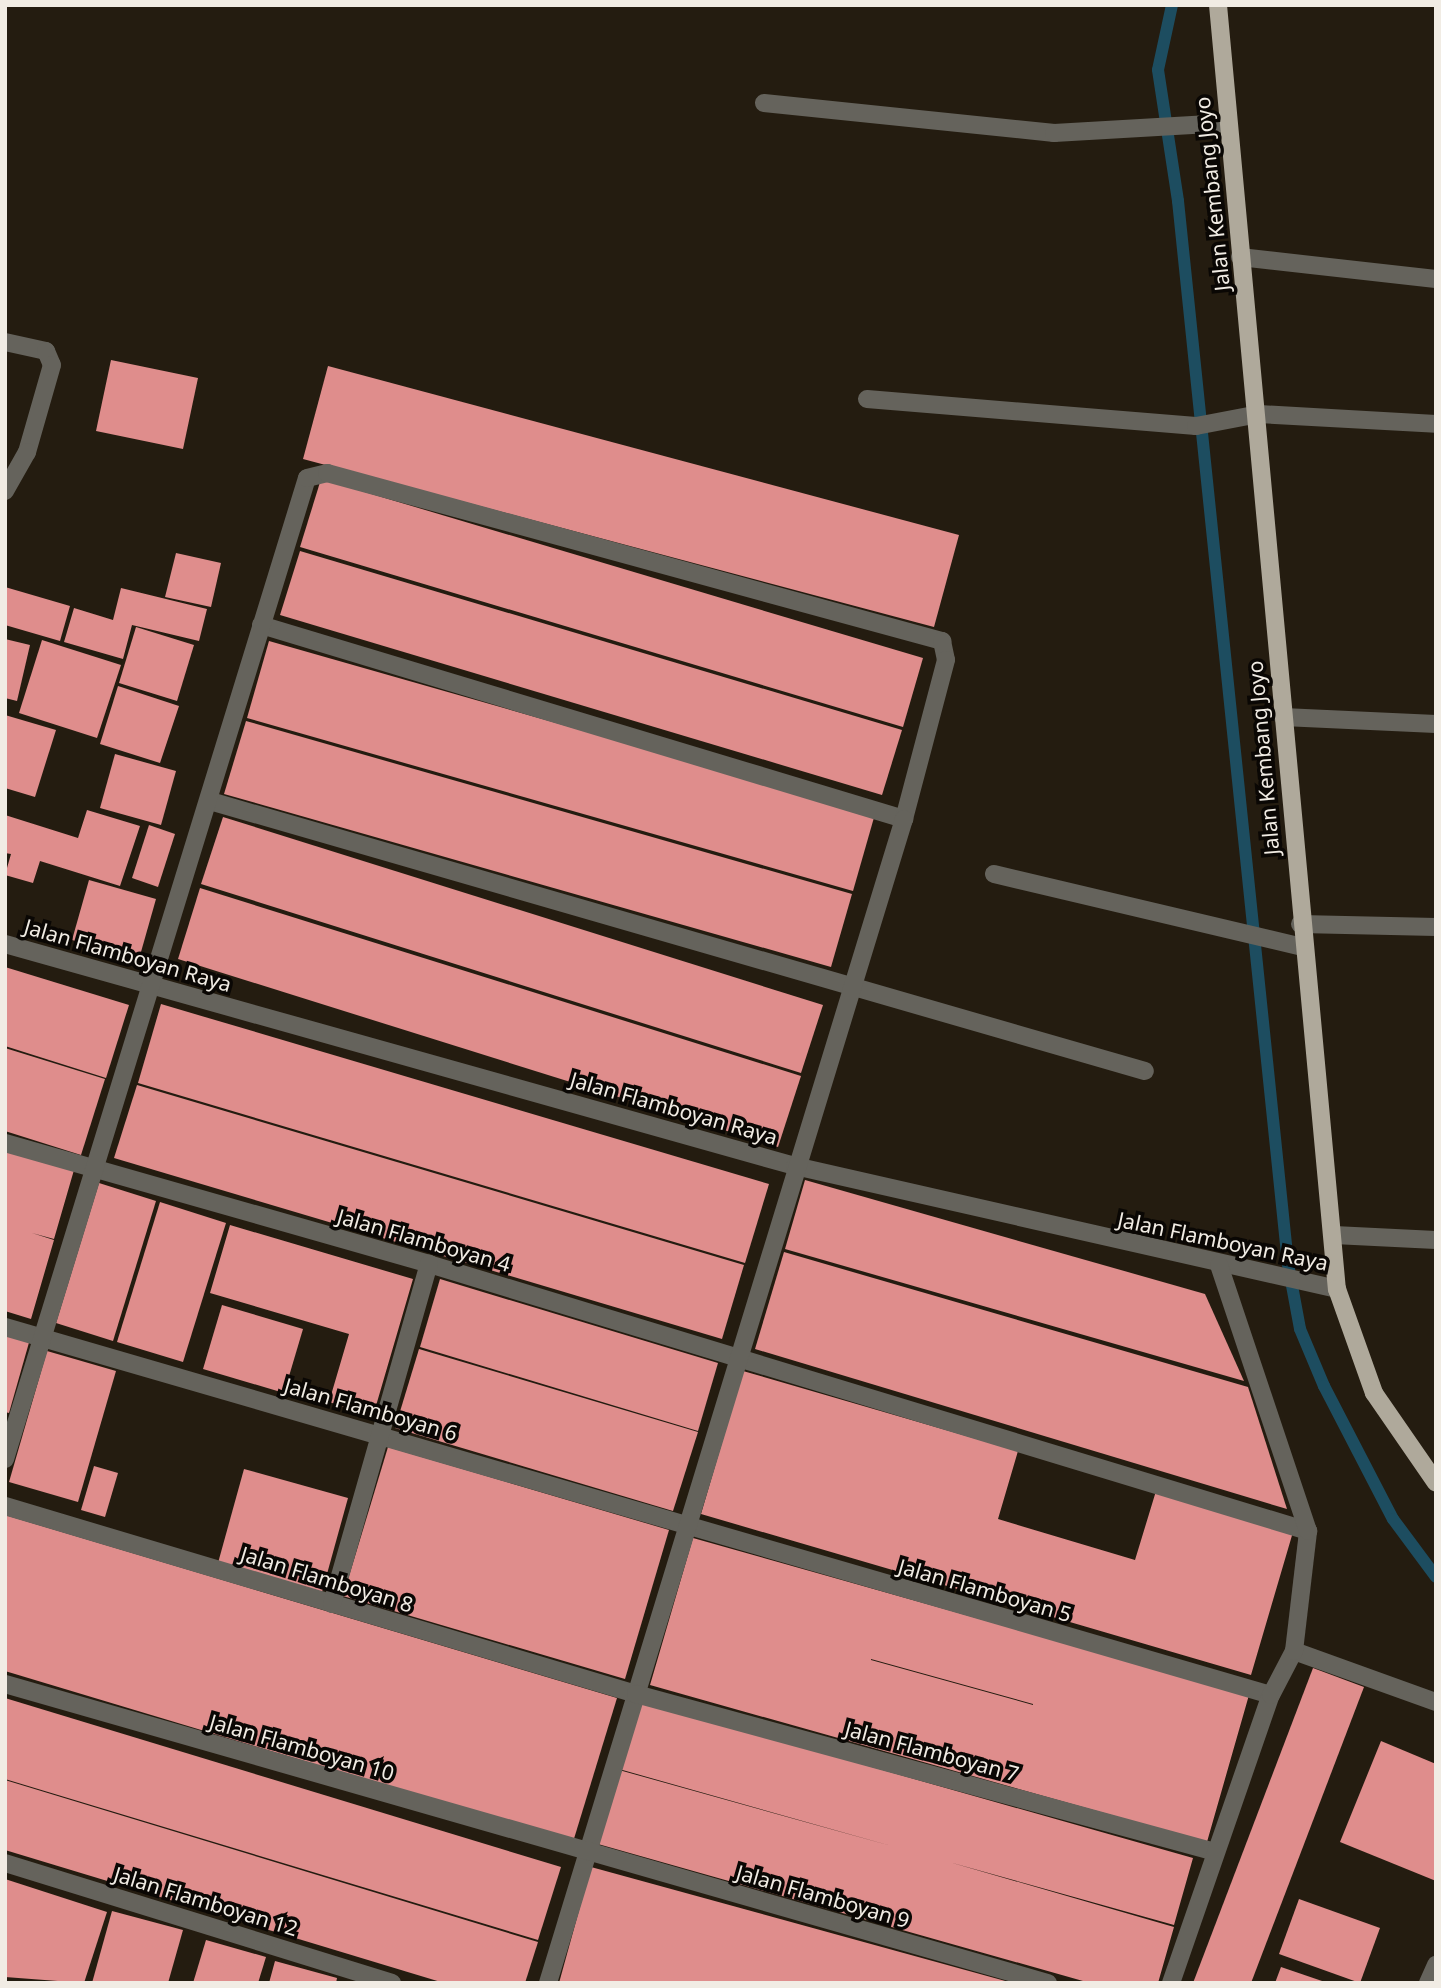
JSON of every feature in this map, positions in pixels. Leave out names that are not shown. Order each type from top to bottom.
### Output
[{"type":"main road","name":"Jalan Kembang Joyo","points":[[1218,5],[1240,257],[1259,414],[1302,947],[1334,1235],[1336,1289],[1374,1392],[1436,1483]]},
{"type":"street","points":[[764,103],[1054,133],[1227,123]]},
{"type":"street","points":[[1240,257],[1436,279]]},
{"type":"street","points":[[5,342],[46,351],[52,365],[27,452],[5,491]]},
{"type":"street","points":[[867,399],[1196,426],[1259,414],[1436,424]]},
{"type":"street","points":[[5,1459],[210,801],[303,482],[327,473],[942,641],[946,660],[904,819],[795,1166],[548,1983]]},
{"type":"street","points":[[261,625],[904,819]]},
{"type":"street","points":[[1283,718],[1436,724]]},
{"type":"street","points":[[210,801],[851,989],[1145,1071]]},
{"type":"street","points":[[995,874],[1302,947]]},
{"type":"street","points":[[1300,924],[1436,927]]},
{"type":"street","name":"Jalan Flamboyan Raya","points":[[5,944],[795,1166],[1219,1265],[1336,1289]]},
{"type":"street","name":"Jalan Flamboyan 4","points":[[5,1143],[429,1264],[1308,1531]]},
{"type":"street","points":[[1334,1235],[1436,1240]]},
{"type":"street","points":[[332,1604],[429,1264]]},
{"type":"street","points":[[1171,1983],[1271,1695],[1294,1651],[1308,1531],[1219,1265]]},
{"type":"street","name":"Jalan Flamboyan 6","points":[[5,1326],[381,1434],[686,1528]]},
{"type":"street","name":"Jalan Flamboyan 8","points":[[5,1507],[636,1693]]},
{"type":"street","name":"Jalan Flamboyan 5","points":[[686,1528],[1271,1695]]},
{"type":"street","points":[[1294,1651],[1436,1702]]},
{"type":"street","name":"Jalan Flamboyan 10","points":[[5,1684],[585,1854]]},
{"type":"street","name":"Jalan Flamboyan 7","points":[[636,1693],[1215,1852]]},
{"type":"street","name":"Jalan Flamboyan 9","points":[[585,1854],[1048,1983]]},
{"type":"street","name":"Jalan Flamboyan 12","points":[[5,1863],[352,1977],[393,1983]]},
{"type":"street","points":[[1429,1983],[1436,1965]]},
{"type":"building","points":[[111,360],[198,378],[183,449],[96,431]]},
{"type":"building","points":[[328,366],[959,535],[934,627],[303,459]]},
{"type":"building","points":[[321,479],[923,658],[903,727],[300,547]]},
{"type":"building","points":[[300,551],[902,730],[882,795],[280,615]]},
{"type":"building","points":[[176,553],[221,563],[211,607],[165,597]]},
{"type":"building","points":[[5,587],[70,606],[60,641],[5,625]]},
{"type":"building","points":[[121,588],[207,609],[199,641],[132,625],[123,659],[64,642],[74,608],[113,620]]},
{"type":"building","points":[[136,627],[194,645],[177,701],[119,683]]},
{"type":"building","points":[[5,639],[30,645],[17,701],[5,698]]},
{"type":"building","points":[[42,640],[121,665],[97,738],[19,713]]},
{"type":"building","points":[[269,641],[875,814],[853,891],[247,718]]},
{"type":"building","points":[[118,686],[179,706],[160,763],[100,744]]},
{"type":"building","points":[[5,715],[56,730],[35,797],[5,788]]},
{"type":"building","points":[[246,721],[852,894],[831,967],[224,794]]},
{"type":"building","points":[[115,754],[176,771],[161,825],[100,808]]},
{"type":"building","points":[[87,810],[140,826],[120,886],[40,861],[33,883],[5,875],[11,854],[5,853],[5,815],[78,838]]},
{"type":"building","points":[[223,817],[823,1005],[801,1073],[201,884]]},
{"type":"building","points":[[149,825],[175,834],[158,887],[132,878]]},
{"type":"building","points":[[89,880],[156,899],[139,959],[72,940]]},
{"type":"building","points":[[200,888],[801,1076],[778,1147],[178,959]]},
{"type":"building","points":[[5,967],[129,1005],[106,1078],[5,1046]]},
{"type":"building","points":[[161,1004],[769,1184],[745,1263],[138,1083]]},
{"type":"building","points":[[5,1048],[105,1079],[81,1155],[5,1131]]},
{"type":"building","points":[[137,1085],[744,1265],[722,1339],[114,1158]]},
{"type":"building","points":[[5,1151],[74,1170],[54,1239],[32,1233],[54,1240],[31,1319],[5,1311]]},
{"type":"building","points":[[805,1180],[1205,1294],[1244,1381],[785,1249]]},
{"type":"building","points":[[99,1183],[156,1201],[113,1341],[56,1323]]},
{"type":"building","points":[[160,1202],[226,1223],[183,1362],[117,1342]]},
{"type":"building","points":[[230,1225],[413,1279],[373,1416],[329,1402],[349,1334],[210,1293]]},
{"type":"building","points":[[784,1252],[1248,1387],[1287,1509],[755,1349]]},
{"type":"building","points":[[440,1279],[718,1363],[698,1431],[420,1347]]},
{"type":"building","points":[[222,1305],[303,1329],[284,1393],[203,1369]]},
{"type":"building","points":[[5,1332],[30,1339],[9,1413],[5,1412]]},
{"type":"building","points":[[419,1349],[698,1432],[673,1511],[395,1428]]},
{"type":"building","points":[[47,1351],[116,1371],[78,1502],[9,1482]]},
{"type":"building","points":[[743,1371],[1018,1451],[998,1519],[1135,1560],[1156,1491],[1293,1532],[1251,1675],[701,1514]]},
{"type":"building","points":[[388,1447],[669,1530],[625,1679],[343,1596]]},
{"type":"building","points":[[94,1466],[118,1473],[105,1517],[81,1510]]},
{"type":"building","points":[[244,1469],[348,1498],[322,1592],[218,1563]]},
{"type":"building","points":[[5,1515],[617,1698],[573,1842],[5,1671]]},
{"type":"building","points":[[693,1538],[1249,1695],[1207,1842],[650,1685]],"holes":[[[871,1659],[1033,1704],[1033,1705]]]},
{"type":"building","points":[[1313,1668],[1364,1687],[1251,1983],[1193,1983]]},
{"type":"building","points":[[5,1698],[561,1867],[538,1940],[5,1779]]},
{"type":"building","points":[[639,1701],[1193,1858],[1174,1925],[949,1862],[1174,1927],[1158,1983],[1090,1983],[598,1844],[619,1770],[895,1847],[619,1769]]},
{"type":"building","points":[[1381,1741],[1436,1764],[1436,1881],[1340,1842]]},
{"type":"building","points":[[5,1780],[538,1942],[525,1983],[444,1983],[5,1850]]},
{"type":"building","points":[[591,1867],[1009,1982],[1009,1983],[559,1983]]},
{"type":"building","points":[[5,1879],[107,1912],[84,1983],[5,1977]]},
{"type":"building","points":[[1299,1899],[1380,1928],[1360,1983],[1279,1954]]},
{"type":"building","points":[[112,1911],[183,1930],[168,1983],[92,1983]]},
{"type":"building","points":[[206,1940],[266,1957],[258,1983],[193,1983]]},
{"type":"building","points":[[275,1961],[337,1978],[336,1983],[269,1983]]},
{"type":"building","points":[[1281,1967],[1325,1982],[1325,1983],[1275,1983]]},
{"type":"waterway","points":[[1172,5],[1158,70],[1178,201],[1288,1264],[1300,1329],[1324,1386],[1393,1519],[1436,1577]]}]
